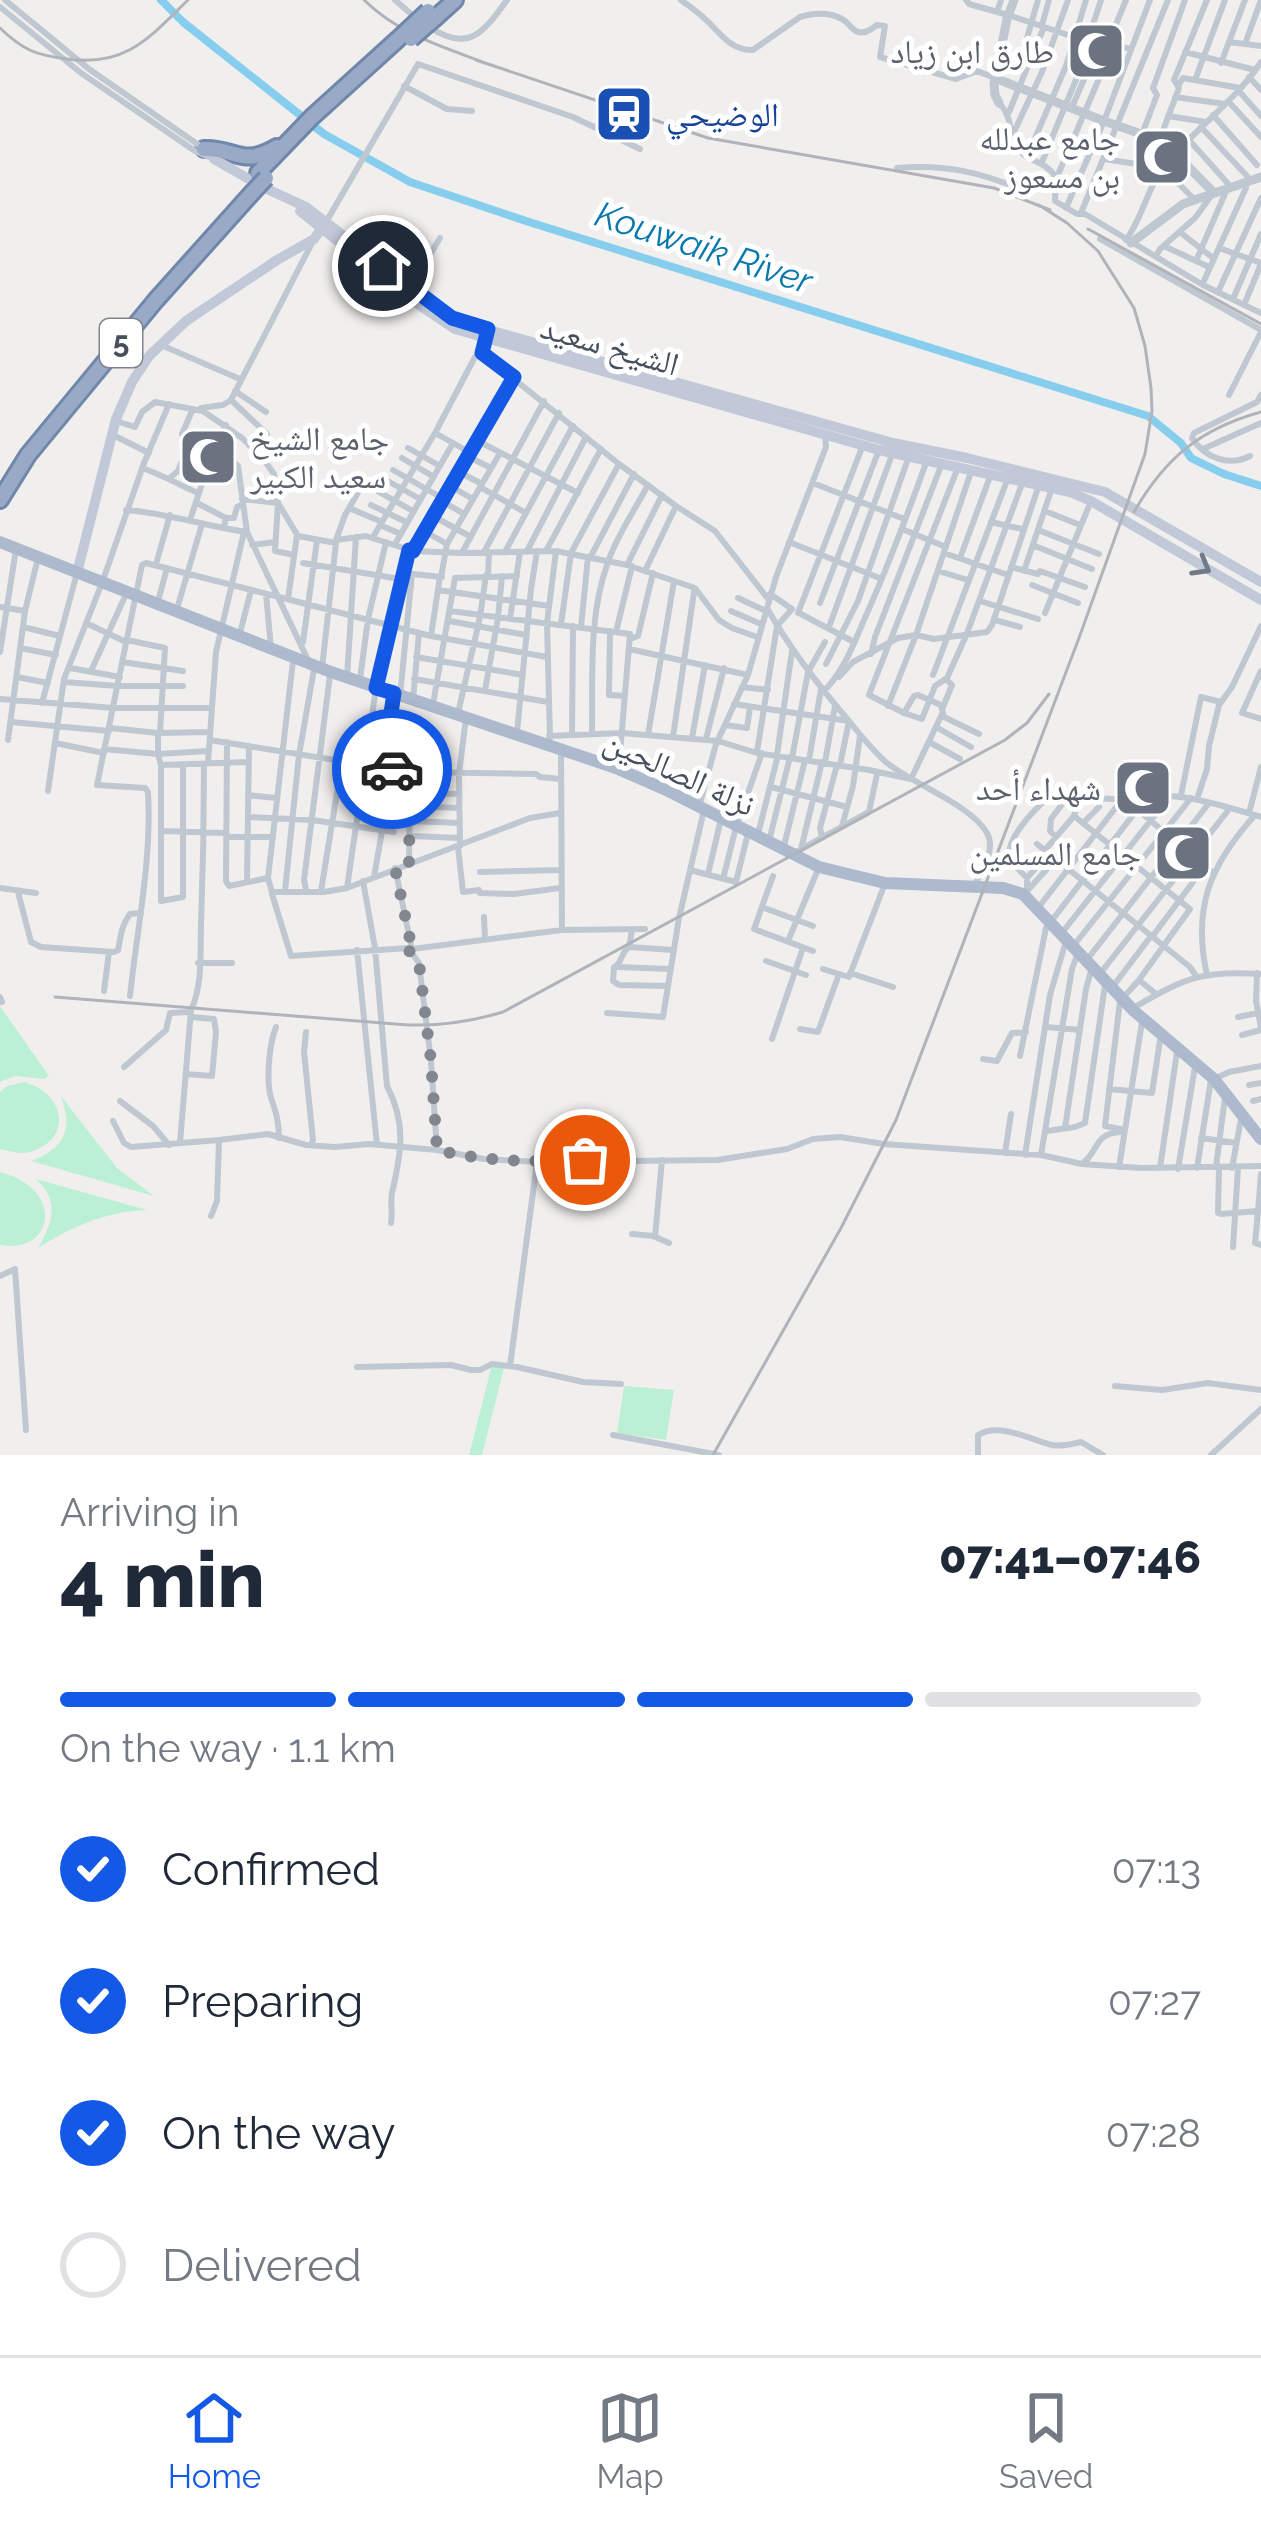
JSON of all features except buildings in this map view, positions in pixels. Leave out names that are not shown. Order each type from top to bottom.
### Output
[{"type":"highway","name":"5","points":[[431,15],[440,0]]},
{"type":"highway","name":"5","points":[[0,484],[126,324],[255,183],[309,126],[431,15],[455,0]]},
{"type":"highway","points":[[209,154],[218,149],[249,158],[273,151],[309,126]]},
{"type":"highway","name":"5","points":[[0,500],[28,455],[255,183]]},
{"type":"main road","name":"الشيخ سعيد","points":[[209,154],[306,207],[444,323],[927,460],[1039,484],[1091,501],[1261,600]]},
{"type":"main road","name":"الشيخ سعيد","points":[[324,225],[452,318],[486,333]]},
{"type":"main road","points":[[77,573],[113,428],[133,382],[155,349],[187,321],[314,239],[324,225]]},
{"type":"main road","name":"الشيخ سعيد","points":[[820,429],[879,449],[968,458],[1112,495],[1261,582]]},
{"type":"main road","points":[[1106,510],[1112,495]]},
{"type":"main road","points":[[1156,540],[1166,526]]},
{"type":"main road","name":"نزلة الصالحين","points":[[0,542],[271,648],[298,652],[319,667],[354,680],[619,770],[819,867],[885,883],[1015,890],[1031,898]]},
{"type":"main road","points":[[1031,898],[1099,975],[1213,1078],[1261,1139]]},
{"type":"street","points":[[395,0],[435,32],[460,41],[482,30],[507,0]]},
{"type":"street","points":[[681,0],[745,51],[809,14],[840,17],[859,33],[881,23],[885,26],[880,57],[956,79],[977,70],[1159,139],[1214,193]]},
{"type":"street","points":[[966,0],[1011,6],[1031,22],[1131,49]]},
{"type":"street","points":[[1026,71],[1019,66],[1038,0]]},
{"type":"street","points":[[1049,0],[1009,112],[1018,150],[1042,162],[1056,181]]},
{"type":"street","points":[[1013,134],[1068,0]]},
{"type":"street","points":[[1027,158],[1085,0]]},
{"type":"street","points":[[1068,107],[1101,0]]},
{"type":"street","points":[[1126,0],[1056,181],[1055,201],[1261,313]]},
{"type":"street","points":[[1066,208],[1150,0]]},
{"type":"street","points":[[1081,214],[1168,0]]},
{"type":"street","points":[[1142,134],[1185,0]]},
{"type":"street","points":[[1178,86],[1174,80],[1207,0]]},
{"type":"street","points":[[1195,80],[1225,0]]},
{"type":"street","points":[[1221,63],[1245,0]]},
{"type":"street","points":[[1245,44],[1261,0]]},
{"type":"street","points":[[2,4],[209,154]]},
{"type":"street","points":[[2,4],[81,74],[195,151],[209,154]]},
{"type":"street","points":[[1009,112],[999,103],[998,79],[1011,6]]},
{"type":"street","points":[[1229,42],[1261,46]]},
{"type":"street","points":[[1184,52],[1257,68]]},
{"type":"street","points":[[1042,162],[1092,61]]},
{"type":"street","points":[[324,225],[418,64],[573,117],[640,148]]},
{"type":"street","points":[[1129,242],[1142,216],[1142,204],[1163,168],[1257,68]]},
{"type":"street","points":[[1257,68],[1261,90]]},
{"type":"street","points":[[1150,165],[1183,78],[1239,89],[1261,116]]},
{"type":"street","points":[[404,86],[447,110],[472,111]]},
{"type":"street","points":[[1134,86],[1153,88]]},
{"type":"street","points":[[1175,97],[1227,103],[1261,137]]},
{"type":"street","points":[[1129,242],[1168,213],[1245,182],[1260,171],[1207,121],[1168,116]]},
{"type":"street","points":[[1207,121],[1245,182],[1261,196],[1218,292]]},
{"type":"street","points":[[1189,140],[1229,188]]},
{"type":"street","points":[[1104,159],[1163,168],[1195,200]]},
{"type":"street","points":[[897,168],[949,167],[1025,191]]},
{"type":"street","points":[[1203,285],[1245,182]]},
{"type":"street","points":[[1196,261],[1229,188]]},
{"type":"street","points":[[1155,257],[1214,193]]},
{"type":"street","points":[[1181,233],[1213,258]]},
{"type":"street","points":[[1233,299],[1261,235]]},
{"type":"street","points":[[410,287],[440,238]]},
{"type":"street","points":[[182,434],[196,410],[226,404],[233,396],[314,239]]},
{"type":"street","points":[[1100,239],[1261,331],[1229,394]]},
{"type":"street","points":[[1164,246],[1209,267]]},
{"type":"street","points":[[1218,248],[1261,264],[1244,305]]},
{"type":"street","points":[[1249,293],[1261,296]]},
{"type":"street","points":[[373,538],[475,357],[482,353],[486,333]]},
{"type":"street","points":[[161,345],[242,379]]},
{"type":"street","points":[[482,353],[634,475],[715,532],[768,603],[777,626],[808,672],[872,748],[893,768],[952,803],[988,835],[988,859],[973,888]]},
{"type":"street","points":[[347,888],[376,688],[401,576],[411,551],[514,377]]},
{"type":"street","points":[[1250,456],[1224,462],[1192,439],[1194,433],[1257,402],[1261,395]]},
{"type":"street","points":[[233,396],[266,412]]},
{"type":"street","points":[[233,396],[250,422],[267,434]]},
{"type":"street","points":[[462,554],[544,401]]},
{"type":"street","points":[[113,428],[134,428],[152,403],[196,410],[226,425],[274,474],[278,503],[275,552],[294,555]]},
{"type":"street","points":[[48,791],[64,682],[169,404]]},
{"type":"street","points":[[559,413],[486,552],[484,596],[463,686],[459,844],[463,892],[514,894],[560,888]]},
{"type":"street","points":[[1203,449],[1261,423]]},
{"type":"street","points":[[190,520],[204,478],[227,442],[226,425]]},
{"type":"street","points":[[506,551],[573,427]]},
{"type":"street","points":[[113,428],[148,452]]},
{"type":"street","points":[[607,1013],[663,1016],[718,741],[748,675],[768,603],[827,442],[820,429]]},
{"type":"street","points":[[435,433],[491,468]]},
{"type":"street","points":[[510,619],[523,552],[586,437]]},
{"type":"street","points":[[478,441],[578,493]]},
{"type":"street","points":[[354,680],[378,574],[390,543],[407,523],[453,443]]},
{"type":"street","points":[[752,835],[777,626],[795,611],[863,445]]},
{"type":"street","points":[[408,448],[440,466]]},
{"type":"street","points":[[170,478],[187,449]]},
{"type":"street","points":[[517,736],[534,573],[601,449]]},
{"type":"street","points":[[820,603],[879,449]]},
{"type":"street","points":[[180,1142],[197,989],[213,676],[245,532],[238,466],[222,451]]},
{"type":"street","points":[[829,627],[893,452]]},
{"type":"street","points":[[826,664],[858,601],[910,452]]},
{"type":"street","points":[[431,636],[446,548],[500,453]]},
{"type":"street","points":[[402,458],[434,477]]},
{"type":"street","points":[[839,676],[927,460]]},
{"type":"street","points":[[871,654],[942,463]]},
{"type":"street","points":[[561,624],[571,553],[620,464]]},
{"type":"street","points":[[958,466],[869,695],[920,720],[967,635],[1023,481]]},
{"type":"street","points":[[142,468],[170,478],[226,518],[234,518],[242,502],[278,503]]},
{"type":"street","points":[[393,470],[464,514]]},
{"type":"street","points":[[888,706],[972,470]]},
{"type":"street","points":[[459,472],[526,513]]},
{"type":"street","points":[[960,558],[991,474]]},
{"type":"street","points":[[572,734],[577,626],[589,557],[634,475]]},
{"type":"street","points":[[933,675],[1008,478]]},
{"type":"street","points":[[386,480],[420,500]]},
{"type":"street","points":[[813,484],[905,520]]},
{"type":"street","points":[[791,851],[797,794],[822,691],[853,662],[898,638],[987,632],[1039,484]]},
{"type":"street","points":[[592,734],[593,628],[608,561],[648,485]]},
{"type":"street","points":[[450,486],[484,513]]},
{"type":"street","points":[[1024,571],[1052,488]]},
{"type":"street","points":[[285,891],[299,754],[329,610],[336,542],[360,489]]},
{"type":"street","points":[[380,491],[413,511]]},
{"type":"street","points":[[625,696],[609,695],[613,632],[629,566],[662,495]]},
{"type":"street","points":[[962,598],[1042,616],[1091,501]]},
{"type":"street","points":[[278,503],[297,535],[283,599]]},
{"type":"street","points":[[371,505],[407,523]]},
{"type":"street","points":[[629,644],[638,636],[649,572],[676,506]]},
{"type":"street","points":[[349,508],[400,534]]},
{"type":"street","points":[[126,510],[245,532],[283,599],[298,652]]},
{"type":"street","points":[[1045,511],[1081,525]]},
{"type":"street","points":[[156,565],[170,515]]},
{"type":"street","points":[[433,516],[471,537]]},
{"type":"street","points":[[224,527],[226,518]]},
{"type":"street","points":[[991,523],[1024,529]]},
{"type":"street","points":[[176,612],[202,524]]},
{"type":"street","points":[[902,529],[991,569],[1040,571],[1085,587]]},
{"type":"street","points":[[1038,530],[1099,554]]},
{"type":"street","points":[[424,531],[462,554],[556,551],[649,572],[695,588],[719,620],[757,637]]},
{"type":"street","points":[[297,535],[336,542],[373,538],[411,551],[446,548]]},
{"type":"street","points":[[354,680],[356,537]]},
{"type":"street","points":[[317,540],[308,564],[308,604],[281,752],[268,878],[291,956],[562,930],[645,929]]},
{"type":"street","points":[[252,545],[275,542]]},
{"type":"street","points":[[789,542],[882,579]]},
{"type":"street","points":[[1033,545],[1092,569]]},
{"type":"street","points":[[0,652],[3,608],[16,549]]},
{"type":"street","points":[[556,551],[547,657],[548,702],[560,778],[562,930]]},
{"type":"street","points":[[8,740],[25,611],[38,558]]},
{"type":"street","points":[[130,996],[141,913],[148,792],[134,786],[97,785],[132,594],[142,565],[146,562],[431,636],[547,657]]},
{"type":"street","points":[[308,564],[401,576],[553,575]]},
{"type":"street","points":[[157,605],[167,568]]},
{"type":"street","points":[[938,571],[968,580]]},
{"type":"street","points":[[42,703],[77,573]]},
{"type":"street","points":[[383,767],[402,696],[412,574]]},
{"type":"street","points":[[485,690],[502,576]]},
{"type":"street","points":[[432,707],[455,578]]},
{"type":"street","points":[[648,735],[674,580]]},
{"type":"street","points":[[1032,585],[1078,603]]},
{"type":"street","points":[[673,736],[695,588]]},
{"type":"street","points":[[239,636],[251,590]]},
{"type":"street","points":[[438,590],[549,605]]},
{"type":"street","points":[[91,671],[132,594]]},
{"type":"street","points":[[266,594],[271,648]]},
{"type":"street","points":[[738,598],[795,611],[854,642]]},
{"type":"street","points":[[3,608],[25,611]]},
{"type":"street","points":[[450,611],[630,634],[619,770]]},
{"type":"street","points":[[731,611],[761,624]]},
{"type":"street","points":[[993,620],[1020,627]]},
{"type":"street","points":[[449,621],[526,635]]},
{"type":"street","points":[[86,623],[126,641],[165,647],[158,754],[161,901],[183,897],[183,765]]},
{"type":"street","points":[[1046,1131],[1084,1124],[1109,902],[1194,798],[1207,770],[1221,702],[1261,626]]},
{"type":"street","points":[[23,627],[61,637]]},
{"type":"street","points":[[402,696],[414,679],[419,633]]},
{"type":"street","points":[[723,879],[783,790],[808,672],[825,642]]},
{"type":"street","points":[[629,644],[748,675]]},
{"type":"street","points":[[20,648],[56,656]]},
{"type":"street","points":[[690,870],[736,882],[771,787],[792,648]]},
{"type":"street","points":[[416,657],[523,675]]},
{"type":"street","points":[[122,662],[183,671]]},
{"type":"street","points":[[911,779],[952,686],[938,662]]},
{"type":"street","points":[[1244,662],[1261,670],[1242,713],[1261,719]]},
{"type":"street","points":[[692,738],[705,664]]},
{"type":"street","points":[[306,890],[320,758],[319,667]]},
{"type":"street","points":[[70,668],[119,681]]},
{"type":"street","points":[[706,740],[724,668]]},
{"type":"street","points":[[17,677],[48,683]]},
{"type":"street","points":[[414,679],[548,702]]},
{"type":"street","points":[[64,682],[183,686]]},
{"type":"street","points":[[742,687],[768,691]]},
{"type":"street","points":[[904,713],[916,695],[941,705],[942,712]]},
{"type":"street","points":[[1180,795],[1202,698],[1221,702]]},
{"type":"street","points":[[0,699],[214,713]]},
{"type":"street","points":[[734,704],[849,721]]},
{"type":"street","points":[[725,725],[746,728],[750,706]]},
{"type":"street","points":[[791,851],[824,763],[835,706]]},
{"type":"street","points":[[942,712],[979,734]]},
{"type":"street","points":[[822,837],[820,828],[849,721]]},
{"type":"street","points":[[10,722],[210,736],[410,772],[560,778]]},
{"type":"street","points":[[936,727],[971,747]]},
{"type":"street","points":[[1193,729],[1211,733]]},
{"type":"street","points":[[553,744],[572,734],[673,736],[911,779]]},
{"type":"street","points":[[842,826],[860,734]]},
{"type":"street","points":[[227,742],[226,881],[229,886],[268,878]]},
{"type":"street","points":[[929,742],[961,759]]},
{"type":"street","points":[[55,743],[158,754],[208,751]]},
{"type":"street","points":[[247,882],[249,746]]},
{"type":"street","points":[[791,851],[869,812],[872,748]]},
{"type":"street","points":[[161,765],[247,762]]},
{"type":"street","points":[[321,892],[342,762]]},
{"type":"street","points":[[1207,975],[1200,928],[1203,901],[1213,873],[1255,815],[1261,767]]},
{"type":"street","points":[[374,877],[393,769]]},
{"type":"street","points":[[409,863],[410,772]]},
{"type":"street","points":[[771,787],[847,807]]},
{"type":"street","points":[[410,793],[459,794]]},
{"type":"street","points":[[248,795],[276,798]]},
{"type":"street","points":[[1055,836],[1049,822],[1069,795]]},
{"type":"street","points":[[1031,898],[1027,878],[1008,856],[1018,829],[1049,796],[1126,800],[1180,795],[1255,815]]},
{"type":"street","points":[[1041,847],[1073,816],[1080,796]]},
{"type":"street","points":[[1125,1131],[1104,1126],[1108,1094],[1095,890],[1170,796]]},
{"type":"street","points":[[1020,1057],[1043,938],[1051,921],[1146,798]]},
{"type":"street","points":[[1126,800],[1213,873]]},
{"type":"street","points":[[1031,898],[1068,869],[1126,800]]},
{"type":"street","points":[[1119,1167],[1130,1092],[1099,975],[1124,913],[1209,802]]},
{"type":"street","points":[[410,806],[459,808]]},
{"type":"street","points":[[1083,823],[1099,807]]},
{"type":"street","points":[[1065,1128],[1086,989],[1229,808]]},
{"type":"street","points":[[272,892],[347,888],[530,818],[560,813]]},
{"type":"street","points":[[1073,816],[1190,909],[1139,980]]},
{"type":"street","points":[[248,817],[394,832]]},
{"type":"street","points":[[709,874],[722,819]]},
{"type":"street","points":[[410,821],[459,823]]},
{"type":"street","points":[[160,831],[272,837]]},
{"type":"street","points":[[410,836],[459,844]]},
{"type":"street","points":[[1027,878],[1041,862],[1041,847]]},
{"type":"street","points":[[1041,847],[1196,976]]},
{"type":"street","points":[[1099,975],[1151,936],[1205,866]]},
{"type":"street","points":[[788,942],[819,867]]},
{"type":"street","points":[[395,868],[410,948],[419,963],[437,1150]]},
{"type":"street","points":[[480,872],[560,870]]},
{"type":"street","points":[[1031,898],[1046,870]]},
{"type":"street","points":[[773,876],[754,929],[813,951]]},
{"type":"street","points":[[363,881],[375,948],[387,1086],[396,1103],[401,1148],[391,1223]]},
{"type":"street","points":[[823,969],[848,978],[885,883]]},
{"type":"street","points":[[0,888],[35,893]]},
{"type":"street","points":[[18,892],[31,942],[54,949],[118,950],[120,930],[130,914],[141,913]]},
{"type":"street","points":[[762,907],[813,926]]},
{"type":"street","points":[[484,917],[485,939]]},
{"type":"street","points":[[1180,926],[1200,928]]},
{"type":"street","points":[[629,947],[632,930]]},
{"type":"street","points":[[668,986],[614,983],[613,970],[629,947],[673,950]]},
{"type":"street","points":[[772,1039],[803,948]]},
{"type":"street","points":[[357,950],[377,1144]]},
{"type":"street","points":[[104,991],[109,952]]},
{"type":"street","points":[[766,961],[806,975]]},
{"type":"street","points":[[198,963],[232,963]]},
{"type":"street","points":[[1057,964],[1156,994],[1196,976],[1225,970],[1259,974],[1261,1029],[1242,1035]]},
{"type":"street","points":[[1057,964],[1139,980],[1156,994]]},
{"type":"street","points":[[1024,1154],[1057,964]]},
{"type":"street","points":[[617,967],[670,969]]},
{"type":"street","points":[[1041,1155],[1072,969]]},
{"type":"street","points":[[850,973],[893,987]]},
{"type":"street","points":[[800,1029],[818,1033],[839,974]]},
{"type":"street","points":[[124,1067],[166,1030],[170,1013],[214,1019],[212,1076],[186,1074]]},
{"type":"street","points":[[1238,1017],[1258,1013]]},
{"type":"street","points":[[276,1027],[270,1046],[269,1091],[278,1115],[279,1138]]},
{"type":"street","points":[[1046,1027],[1080,1030]]},
{"type":"street","points":[[306,1032],[310,1145]]},
{"type":"street","points":[[982,1059],[998,1060],[1012,1034],[1026,1032]]},
{"type":"street","points":[[1088,1097],[1153,1092],[1161,1034]]},
{"type":"street","points":[[1160,1168],[1177,1048]]},
{"type":"street","points":[[1178,1169],[1196,1064]]},
{"type":"street","points":[[1197,1169],[1213,1078],[1261,1066]]},
{"type":"street","points":[[1249,1085],[1261,1083]]},
{"type":"street","points":[[1226,1094],[1218,1213],[1259,1215]]},
{"type":"street","points":[[120,1100],[169,1145]]},
{"type":"street","points":[[1005,1153],[1011,1114]]},
{"type":"street","points":[[1233,1247],[1236,1143],[1250,1120]]},
{"type":"street","points":[[113,1121],[128,1146],[268,1134],[335,1148],[377,1144],[537,1162],[718,1160],[840,1137],[1119,1167],[1261,1170],[1255,1243],[1261,1245]]},
{"type":"street","points":[[1082,1164],[1105,1136],[1125,1131]]},
{"type":"street","points":[[1202,1138],[1236,1143]]},
{"type":"street","points":[[211,1216],[217,1201],[219,1139]]},
{"type":"street","points":[[655,1238],[662,1160]]},
{"type":"street","points":[[510,1366],[537,1162]]},
{"type":"street","points":[[632,1234],[669,1244]]},
{"type":"street","points":[[0,1276],[16,1270],[26,1430]]},
{"type":"street","points":[[357,1366],[451,1365],[480,1370],[492,1364],[583,1382],[621,1384]]},
{"type":"street","points":[[1115,1386],[1162,1390],[1208,1383],[1261,1390]]},
{"type":"street","points":[[1211,1455],[1261,1409]]},
{"type":"street","points":[[978,1455],[977,1435],[993,1429],[1056,1446],[1081,1442],[1101,1454]]},
{"type":"street","points":[[613,1436],[718,1455]]},
{"type":"green space","points":[[0,1006],[49,1076],[15,1076],[0,1082]]},
{"type":"green space","points":[[24,1082],[48,1095],[59,1116],[53,1137],[44,1146],[19,1153],[0,1149],[0,1092]]},
{"type":"green space","points":[[60,1095],[117,1168],[154,1196],[31,1161],[52,1150],[63,1136],[66,1118]]},
{"type":"green space","points":[[0,1172],[21,1180],[43,1205],[41,1231],[18,1245],[0,1245]]},
{"type":"green space","points":[[36,1179],[147,1210],[90,1222],[38,1248],[52,1212],[49,1196]]},
{"type":"green space","points":[[492,1365],[504,1368],[482,1455],[469,1455]]},
{"type":"green space","points":[[624,1386],[674,1390],[666,1440],[617,1433]]},
{"type":"waterway","name":"Kouwaik River","points":[[161,0],[324,134],[410,182],[1148,416],[1181,443],[1191,458],[1261,486]]},
{"type":"railway","points":[[0,28],[38,53],[67,59],[105,58],[135,47],[188,0]]},
{"type":"railway","points":[[364,0],[408,32],[491,65]]},
{"type":"railway","points":[[476,60],[708,138],[994,188],[1050,210]]},
{"type":"railway","points":[[713,1455],[896,1120],[1145,454],[1151,388],[1134,308],[1098,251],[1039,205]]},
{"type":"railway","points":[[1088,229],[1261,324]]},
{"type":"railway","points":[[1134,512],[1158,476],[1186,448],[1220,427],[1261,412]]},
{"type":"railway","points":[[55,997],[408,1025],[456,1023],[503,1012],[1005,740],[1027,723],[1049,694]]},
{"type":"way so far","points":[[392,769],[410,772],[409,863],[395,868],[412,949],[407,948],[419,963],[437,1150],[484,1159],[585,1160]]},
{"type":"place","name":"طارق ابن زياد","points":[[1096,51]]},
{"type":"place","name":"الوضيحي","points":[[624,114]]},
{"type":"place","name":"جامع عبدلله بن مسعوز","points":[[1162,157]]},
{"type":"place","name":"جامع الشيخ سعيد الكبير","points":[[208,457]]},
{"type":"place","name":"شهداء أحد","points":[[1143,788]]},
{"type":"place","name":"جامع المسلمين","points":[[1183,853]]},
{"type":"route","points":[[383,266],[452,318],[488,329],[482,353],[514,377],[413,551],[409,550],[376,688],[394,693],[383,767],[392,769]]}]
